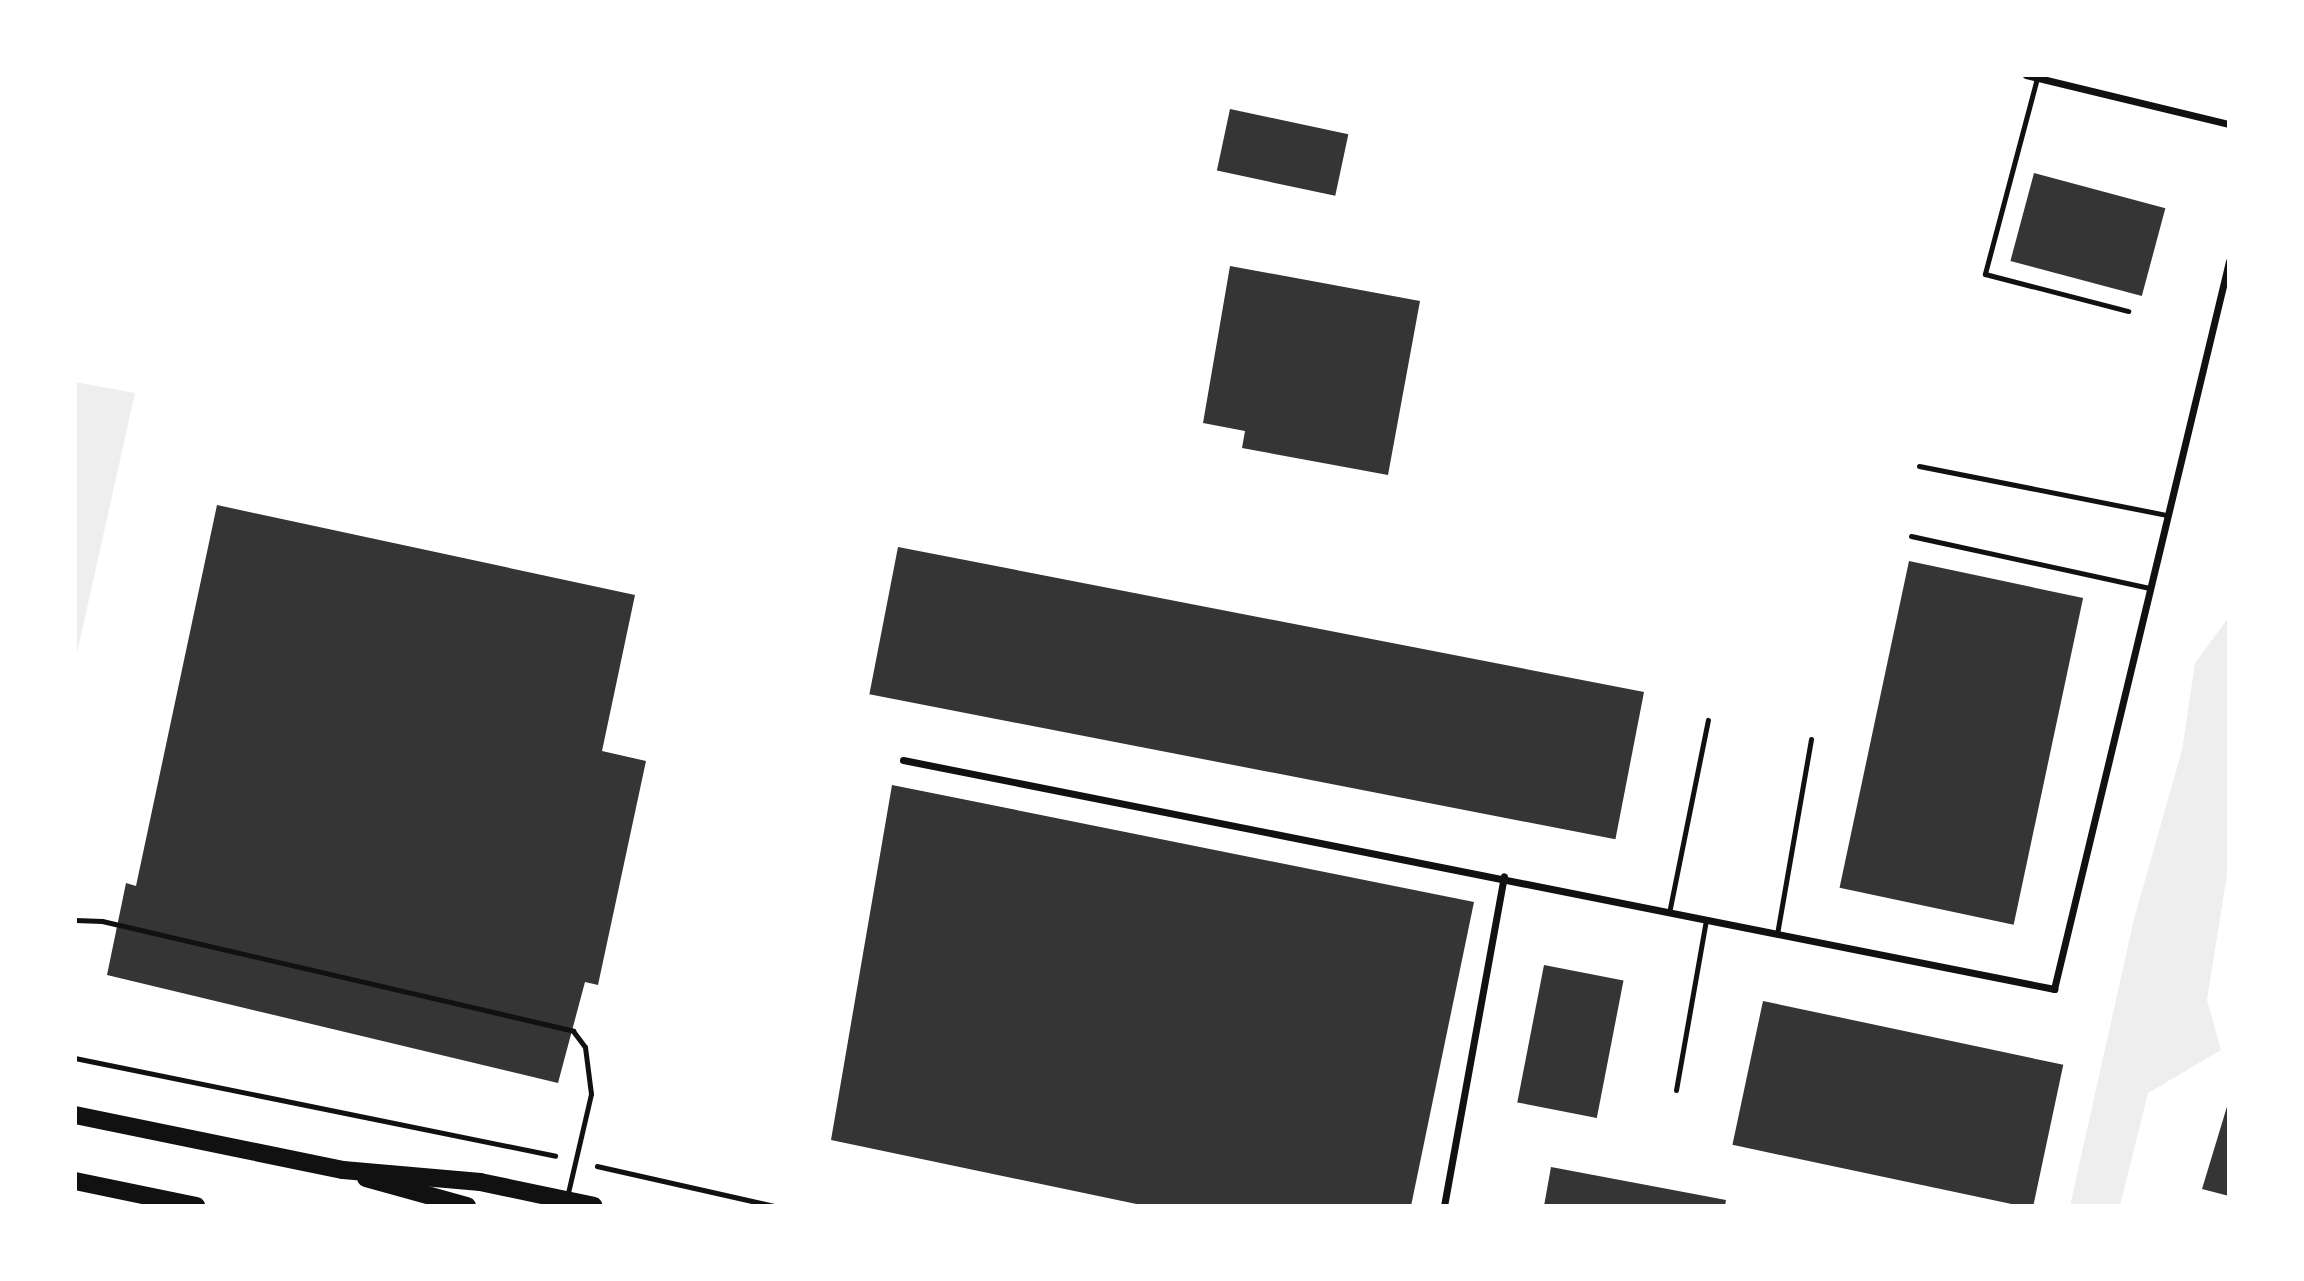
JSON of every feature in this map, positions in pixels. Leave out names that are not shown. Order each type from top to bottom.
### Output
[{"type":"main road","points":[[75,1115],[344,1170],[467,1206]]},
{"type":"main road","points":[[344,1170],[480,1182],[594,1206]]},
{"type":"main road","points":[[75,1181],[196,1206]]},
{"type":"street","points":[[2026,75],[2229,124]]},
{"type":"street","points":[[903,760],[1503,876],[1669,913],[2054,989],[2229,261]]},
{"type":"street","points":[[1444,1206],[1503,876]]},
{"type":"lane","points":[[2037,78],[1985,274],[2128,311]]},
{"type":"lane","points":[[1919,466],[2167,515]]},
{"type":"lane","points":[[1910,536],[2149,588]]},
{"type":"lane","points":[[1669,913],[1708,720]]},
{"type":"lane","points":[[1777,934],[1811,739]]},
{"type":"lane","points":[[75,920],[102,920],[573,1031],[585,1047],[591,1094],[566,1200]]},
{"type":"lane","points":[[1676,1090],[1706,920]]},
{"type":"path","points":[[75,1058],[576,1161],[774,1206]]},
{"type":"shaded area","points":[[75,382],[135,393],[75,662]]},
{"type":"shaded area","points":[[2229,617],[2229,862],[2207,1000],[2221,1050],[2148,1093],[2120,1206],[2070,1206],[2134,919],[2182,750],[2195,663]]},
{"type":"building","points":[[1230,109],[1348,134],[1335,196],[1217,171]]},
{"type":"building","points":[[2034,173],[2165,208],[2142,296],[2010,261]]},
{"type":"building","points":[[1230,266],[1420,301],[1388,475],[1242,448],[1245,431],[1203,423]]},
{"type":"building","points":[[217,505],[635,595],[602,751],[646,761],[598,985],[585,982],[558,1083],[107,975],[126,883],[136,886]]},
{"type":"building","points":[[898,547],[1644,692],[1615,839],[869,694]]},
{"type":"building","points":[[1909,561],[2083,598],[2014,925],[1840,888]]},
{"type":"building","points":[[892,785],[1474,902],[1411,1206],[1146,1206],[831,1140]]},
{"type":"building","points":[[1544,965],[1624,980],[1597,1118],[1517,1102]]},
{"type":"building","points":[[1763,1001],[2063,1065],[2033,1206],[2020,1206],[1732,1145]]},
{"type":"building","points":[[2229,1100],[2229,1196],[2202,1189]]},
{"type":"building","points":[[1551,1167],[1726,1200],[1725,1206],[1544,1206]]}]
